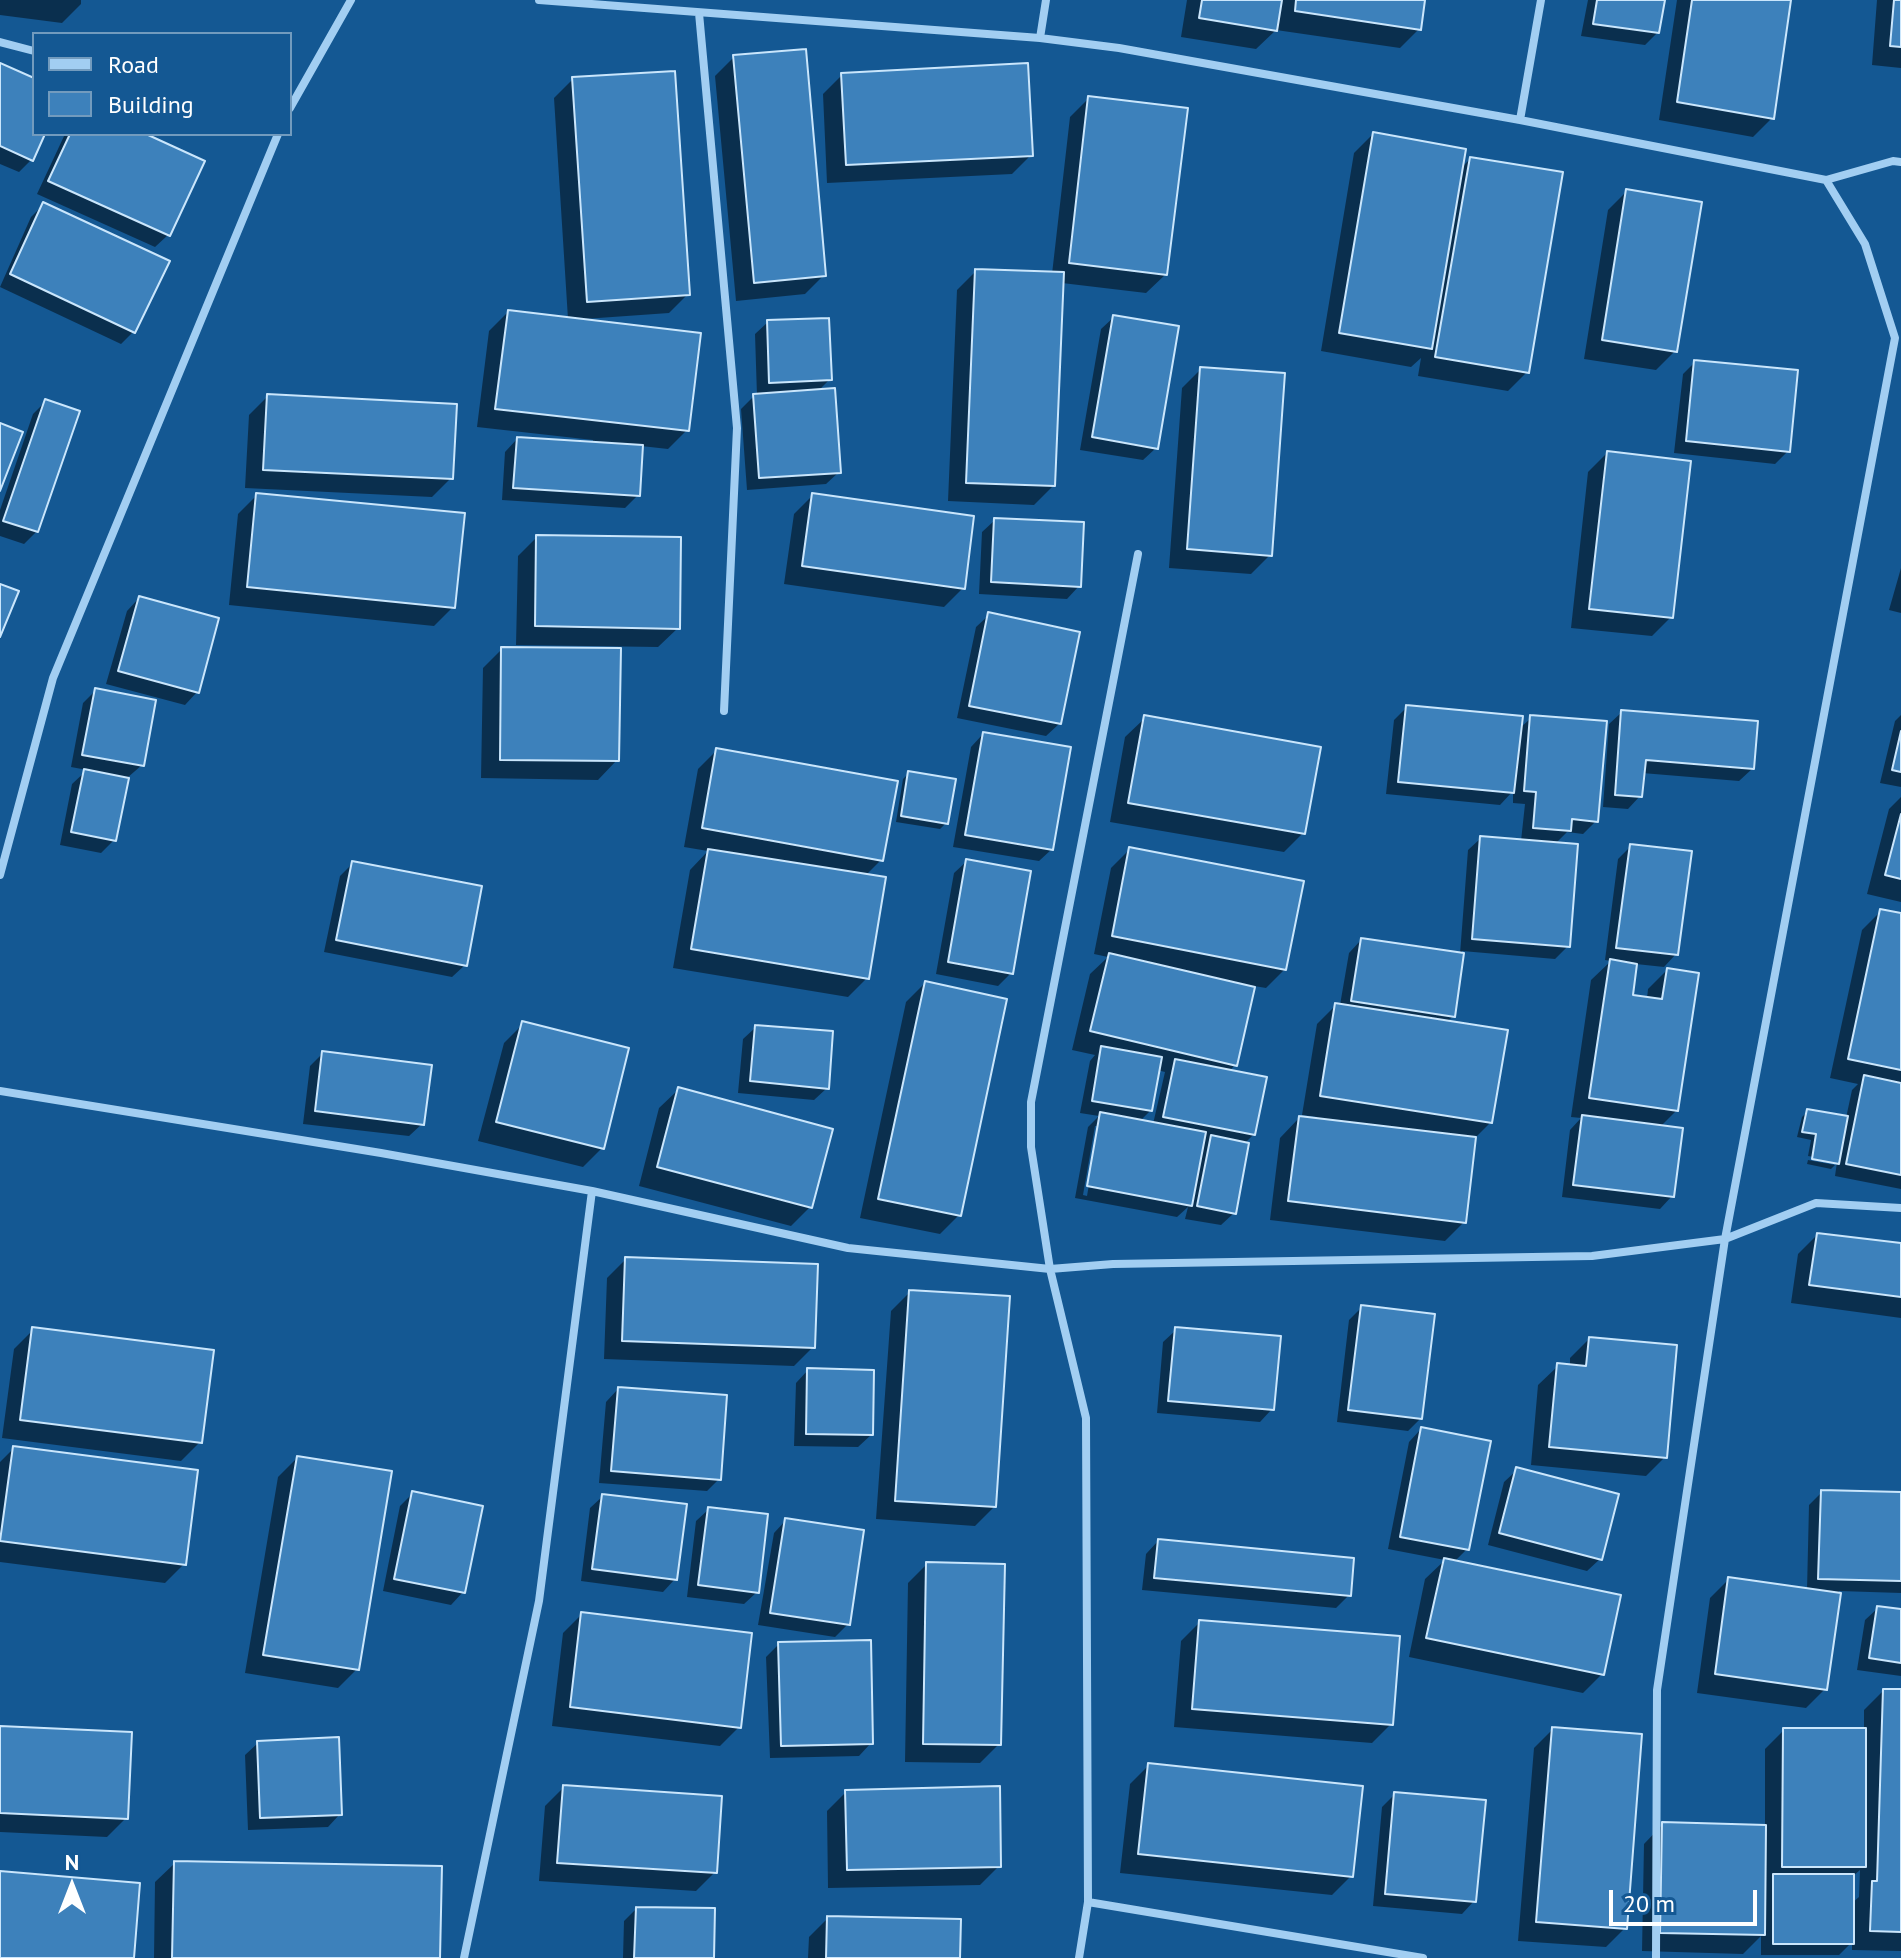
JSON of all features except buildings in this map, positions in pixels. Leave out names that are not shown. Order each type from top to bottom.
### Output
[{"type":"street","points":[[292,104],[351,0]]},
{"type":"street","points":[[539,0],[1040,38],[1119,48],[1520,120],[1826,180],[1893,161],[1901,162]]},
{"type":"street","points":[[1040,38],[1046,0]]},
{"type":"street","points":[[1520,120],[1541,0]]},
{"type":"street","points":[[699,13],[737,428],[724,711]]},
{"type":"street","points":[[0,42],[32,50]]},
{"type":"street","points":[[0,875],[53,678],[277,136]]},
{"type":"street","points":[[1656,1958],[1657,1690],[1725,1239],[1898,339],[1865,244],[1826,180]]},
{"type":"street","points":[[1079,1958],[1088,1902],[1086,1418],[1050,1269],[1031,1147],[1031,1102],[1138,554]]},
{"type":"street","points":[[0,1091],[592,1191],[848,1248],[1050,1269],[1113,1264],[1592,1256],[1725,1239],[1816,1203],[1901,1208]]},
{"type":"street","points":[[464,1958],[539,1601],[592,1191]]},
{"type":"street","points":[[1088,1902],[1423,1958]]}]
